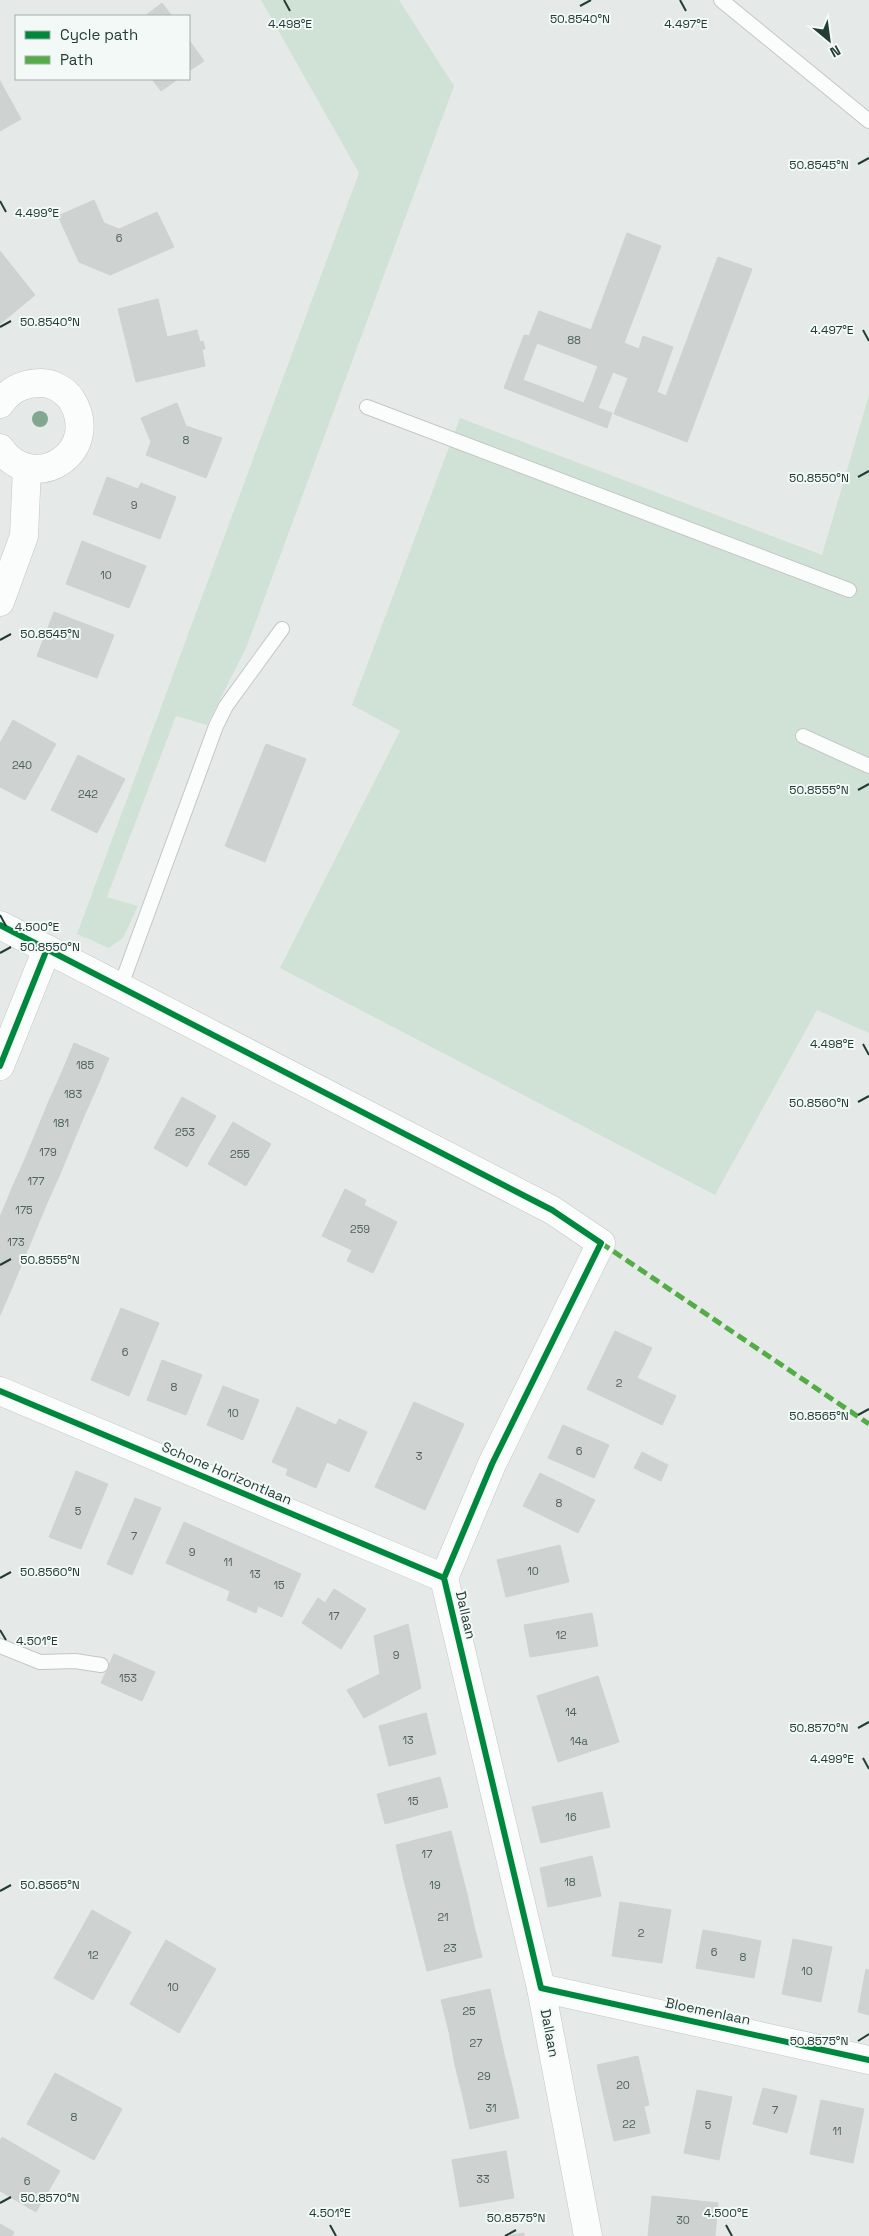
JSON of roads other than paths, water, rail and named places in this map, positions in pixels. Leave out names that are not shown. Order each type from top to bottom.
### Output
[{"type":"street","points":[[0,404],[6,396],[18,387],[30,383],[45,383],[56,387],[68,396],[78,412],[80,434],[70,455],[52,467],[27,468],[16,464],[0,448]]},
{"type":"street","points":[[0,602],[24,536],[27,468]]},
{"type":"street","points":[[0,925],[120,988]]},
{"type":"street","points":[[0,1066],[46,950]]},
{"type":"street","name":"Dallaan","points":[[120,988],[552,1210],[600,1243],[492,1464],[444,1578],[541,1988],[588,2236]]},
{"type":"street","name":"Schone Horizontlaan","points":[[0,1391],[444,1578]]},
{"type":"street","name":"Bloemenlaan","points":[[541,1988],[869,2060]]},
{"type":"lane","points":[[721,0],[869,121]]},
{"type":"lane","points":[[367,407],[849,590]]},
{"type":"lane","points":[[120,988],[216,726],[226,706],[282,629]]},
{"type":"lane","points":[[803,736],[869,766]]},
{"type":"lane","points":[[0,1646],[40,1662],[75,1661],[101,1665]]}]
